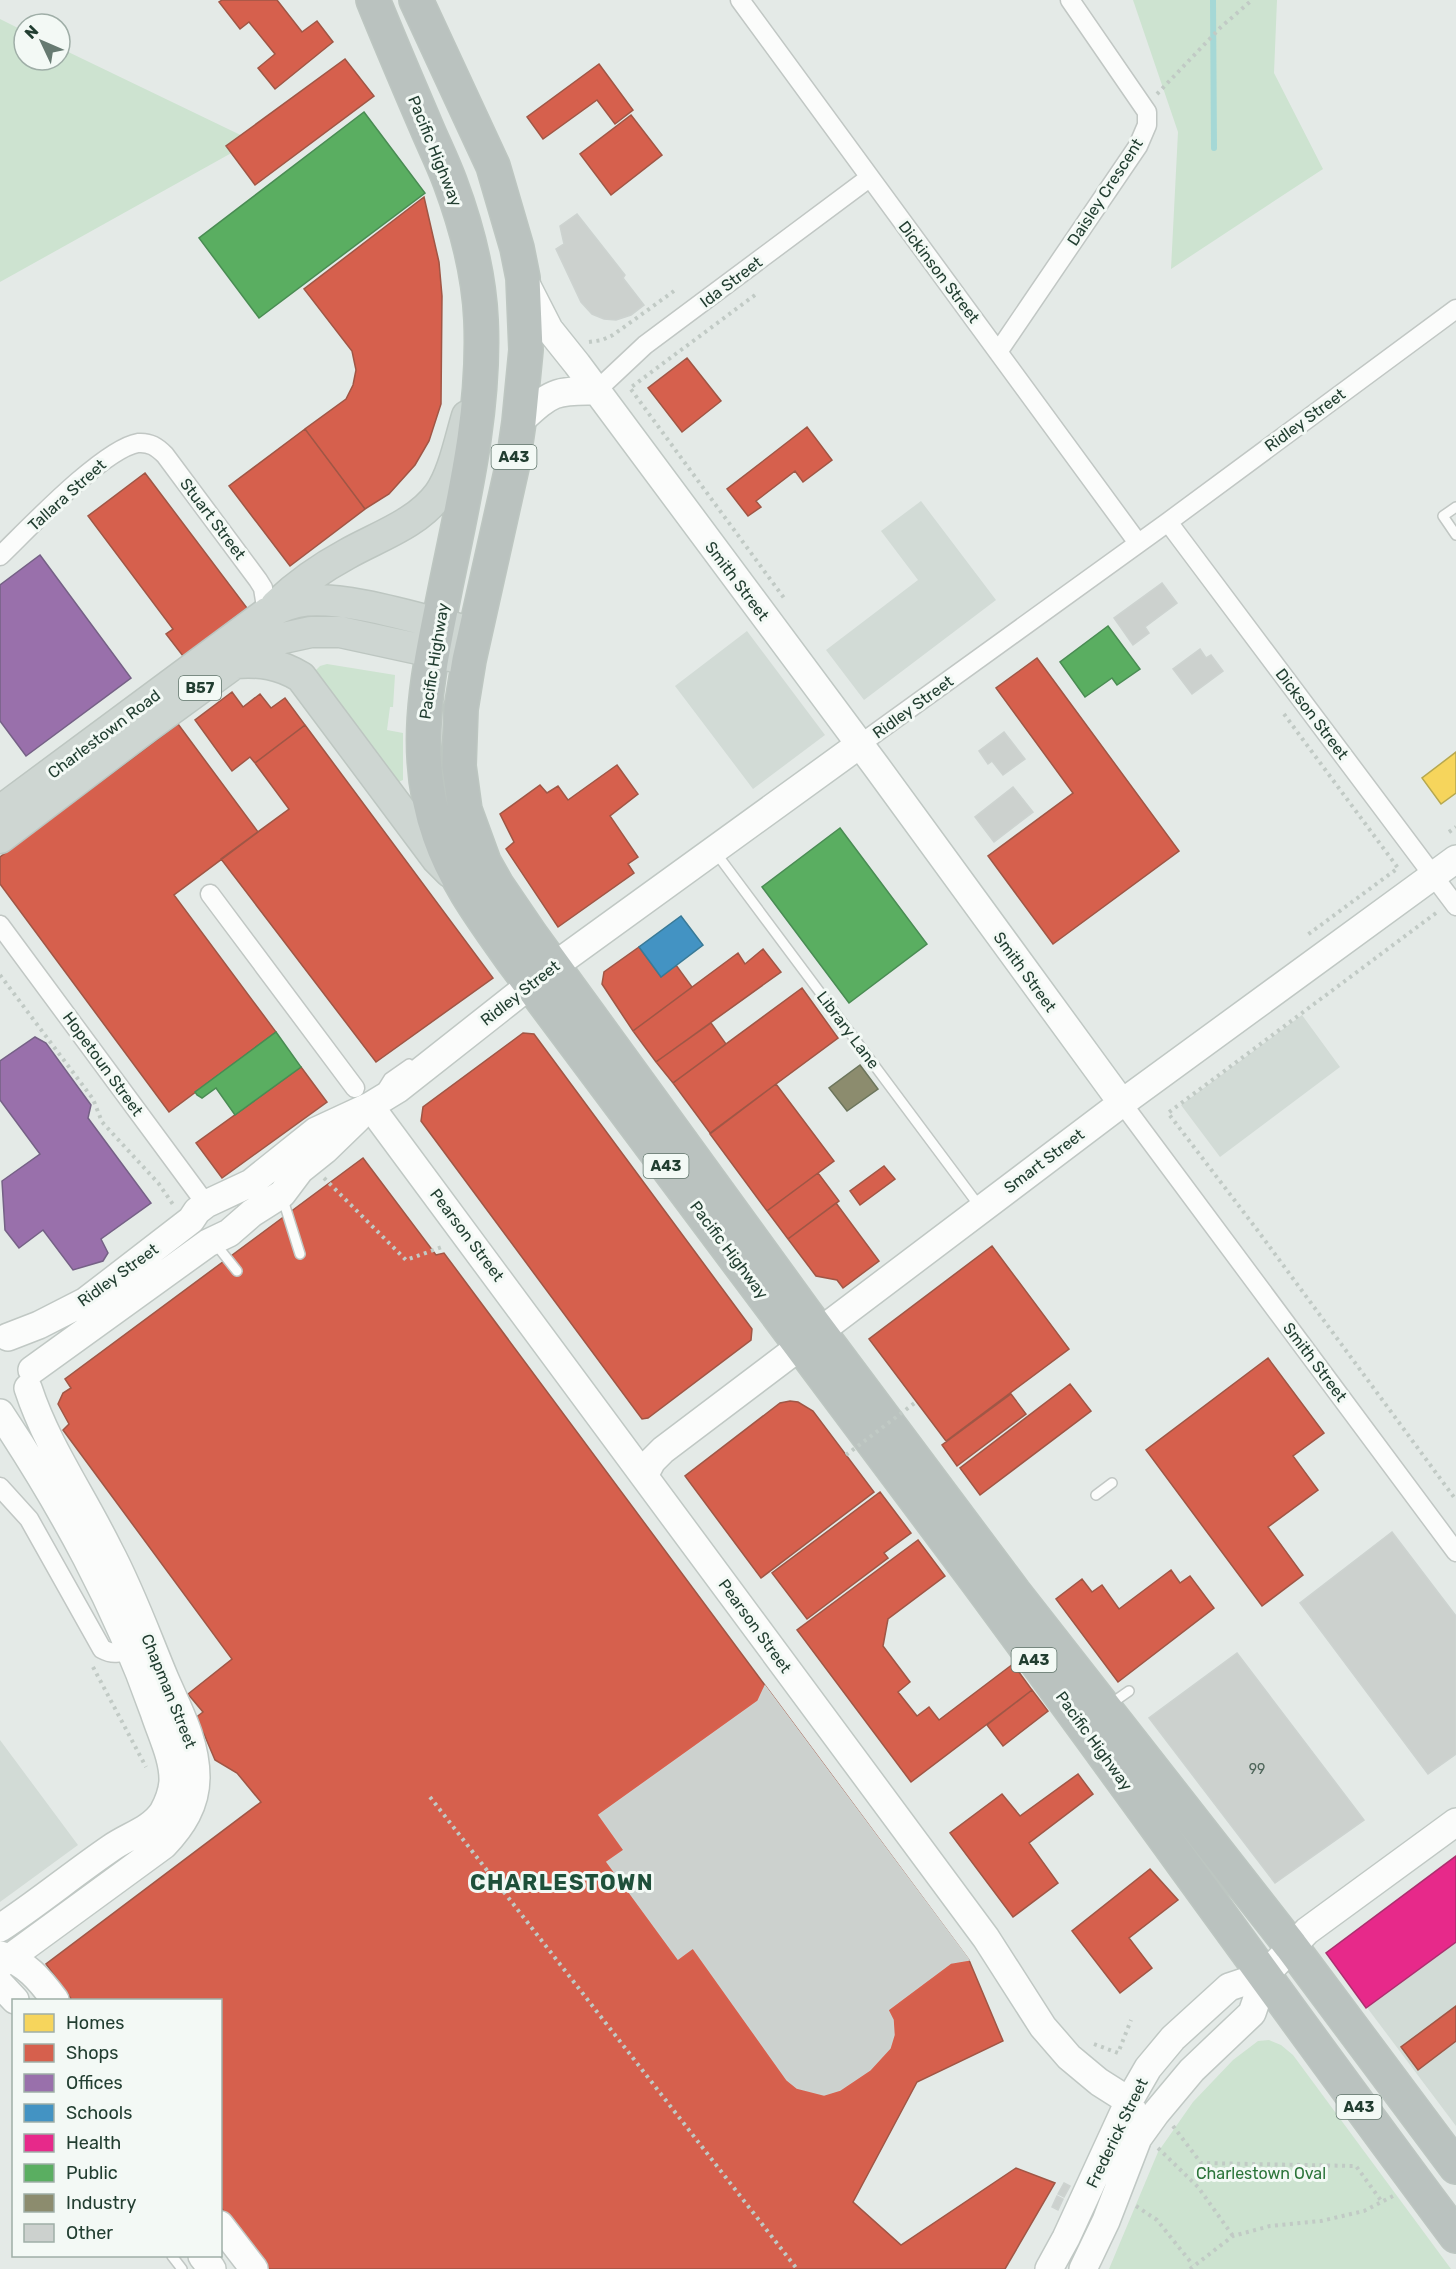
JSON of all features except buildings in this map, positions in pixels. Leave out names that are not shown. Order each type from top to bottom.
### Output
[{"type":"highway","name":"Pacific Highway","points":[[373,0],[450,179],[464,222],[481,318],[482,370],[478,420],[435,638],[422,733],[426,780],[438,834],[457,878],[528,981],[811,1340],[1116,1700],[1291,1947],[1456,2167]]},
{"type":"highway","name":"Pacific Highway","points":[[416,0],[493,166],[518,248],[523,278],[526,350],[519,422],[513,463],[472,646],[459,747],[465,810],[480,852],[497,885],[528,981]]},
{"type":"highway","name":"Pacific Highway","points":[[811,1340],[982,1589],[1302,2030],[1456,2236]]},
{"type":"main road","points":[[267,613],[291,591],[321,570],[411,520],[430,504],[446,483],[482,370]]},
{"type":"main road","name":"Charlestown Road","points":[[0,811],[267,613],[295,602],[321,601],[366,606],[435,638]]},
{"type":"main road","name":"Charlestown Road","points":[[0,838],[147,726],[257,649],[279,639],[295,634],[326,631],[435,638],[472,646]]},
{"type":"main road","points":[[236,663],[252,662],[285,667],[301,677],[437,859],[457,878]]},
{"type":"street","name":"Dickinson Street","points":[[740,0],[1138,543]]},
{"type":"street","name":"Daisley Crescent","points":[[998,352],[1138,146],[1147,125],[1147,112],[1070,0]]},
{"type":"street","name":"Ida Street","points":[[596,391],[645,345],[870,178]]},
{"type":"street","name":"Smith Street","points":[[523,278],[549,329],[1456,1552]]},
{"type":"street","name":"Ridley Street","points":[[4,1336],[39,1325],[86,1301],[190,1213],[251,1183],[363,1097],[405,1084],[528,981],[714,851],[1168,522],[1456,309]]},
{"type":"street","points":[[519,422],[545,398],[565,390],[596,391]]},
{"type":"street","name":"Stuart Street","points":[[139,443],[154,445],[165,455],[258,580],[263,588],[267,613]]},
{"type":"street","name":"Tallara Street","points":[[0,556],[89,472],[118,451],[139,443]]},
{"type":"street","name":"Dickson Street","points":[[1168,522],[1456,906]]},
{"type":"street","name":"Smart Street","points":[[644,1476],[652,1461],[663,1450],[1122,1103],[1456,859]]},
{"type":"street","points":[[210,894],[363,1097]]},
{"type":"street","name":"Hopetoun Street","points":[[0,925],[190,1213]]},
{"type":"street","name":"Ridley Street","points":[[0,1406],[15,1401],[30,1379],[210,1242],[229,1233],[252,1213],[280,1196],[300,1170],[325,1150],[363,1097]]},
{"type":"street","name":"Pearson Street","points":[[363,1097],[986,1938],[1043,2027],[1069,2057],[1099,2082],[1129,2101]]},
{"type":"street","points":[[266,1171],[277,1178],[280,1196]]},
{"type":"street","points":[[190,1213],[196,1234],[210,1242]]},
{"type":"street","name":"Chapman Street","points":[[4,1336],[16,1340],[27,1352],[38,1419],[123,1579],[183,1720],[194,1750],[196,1778],[190,1809],[181,1828],[164,1845],[4,1959]]},
{"type":"street","name":"Chapman Street","points":[[0,1413],[30,1457],[80,1542],[130,1649],[171,1763],[173,1781],[171,1796],[162,1813],[152,1824],[113,1847],[0,1928]]},
{"type":"street","name":"Chapman Street","points":[[0,1488],[29,1520],[102,1649],[117,1654],[130,1649]]},
{"type":"street","name":"Frederick Street","points":[[1083,2269],[1147,2142],[1156,2113],[1192,2070],[1252,2013],[1265,1976],[1315,1925],[1456,1822]]},
{"type":"street","points":[[4,1959],[37,1976],[54,1999]]},
{"type":"street","name":"Frederick Street","points":[[1049,2269],[1071,2229],[1129,2101],[1148,2067],[1173,2038],[1229,1987],[1265,1976]]},
{"type":"street","points":[[0,1984],[13,1999]]},
{"type":"street","points":[[1129,2101],[1147,2142]]},
{"type":"street","points":[[222,2228],[254,2269]]},
{"type":"street","points":[[203,2257],[212,2269]]},
{"type":"lane","points":[[1456,507],[1443,516],[1456,535]]},
{"type":"lane","name":"Library Lane","points":[[714,851],[981,1209]]},
{"type":"lane","points":[[363,1097],[418,1057]]},
{"type":"lane","points":[[280,1196],[300,1254]]},
{"type":"lane","points":[[210,1242],[237,1271]]},
{"type":"lane","points":[[1096,1495],[1112,1483]]},
{"type":"lane","points":[[173,2257],[182,2269]]},
{"type":"path","points":[[1139,102],[1155,96],[1221,27],[1252,0]]},
{"type":"path","points":[[630,325],[674,291]]},
{"type":"path","points":[[755,296],[630,388],[791,608]]},
{"type":"path","points":[[1284,714],[1398,868]]},
{"type":"path","points":[[1449,832],[1456,827]]},
{"type":"path","points":[[1436,913],[1168,1113],[1456,1500]]},
{"type":"path","points":[[0,975],[93,1099],[102,1122],[159,1184],[175,1206],[190,1213]]},
{"type":"path","points":[[323,1178],[406,1260],[442,1247]]},
{"type":"path","points":[[846,1455],[916,1402]]},
{"type":"path","points":[[430,1797],[796,2269]]},
{"type":"path","points":[[1094,2044],[1118,2053],[1131,2020]]},
{"type":"path","points":[[1171,2123],[1202,2163],[1356,2166],[1382,2202]]},
{"type":"path","points":[[1147,2142],[1198,2187],[1233,2236]]},
{"type":"path","points":[[1190,2269],[1233,2236],[1270,2226],[1321,2221],[1364,2211],[1399,2193]]},
{"type":"path","points":[[1135,2205],[1157,2220],[1193,2265]]},
{"type":"shaded area","points":[[921,501],[996,600],[864,700],[826,650],[918,580],[881,531]]},
{"type":"shaded area","points":[[747,631],[825,735],[753,789],[675,686]]},
{"type":"shaded area","points":[[1302,1015],[1340,1067],[1220,1157],[1181,1105]]},
{"type":"shaded area","points":[[0,1740],[78,1845],[0,1902]]},
{"type":"shaded area","points":[[1456,1856],[1456,2126],[1326,1953]]},
{"type":"green space","points":[[1133,0],[1277,0],[1274,73],[1323,169],[1171,269],[1178,132]]},
{"type":"green space","points":[[0,19],[12,25],[12,72],[72,72],[72,54],[253,141],[0,282]]},
{"type":"green space","points":[[327,664],[395,675],[393,707],[390,707],[387,730],[403,733],[403,780],[392,785],[312,674],[320,666]]},
{"type":"green space","name":"Charlestown Oval","points":[[1269,2040],[1281,2045],[1293,2055],[1451,2269],[1109,2269],[1158,2152],[1193,2102],[1233,2060],[1258,2041]]},
{"type":"waterway","points":[[1213,0],[1214,148]]},
{"type":"district","name":"CHARLESTOWN","points":[[562,1882]]}]
